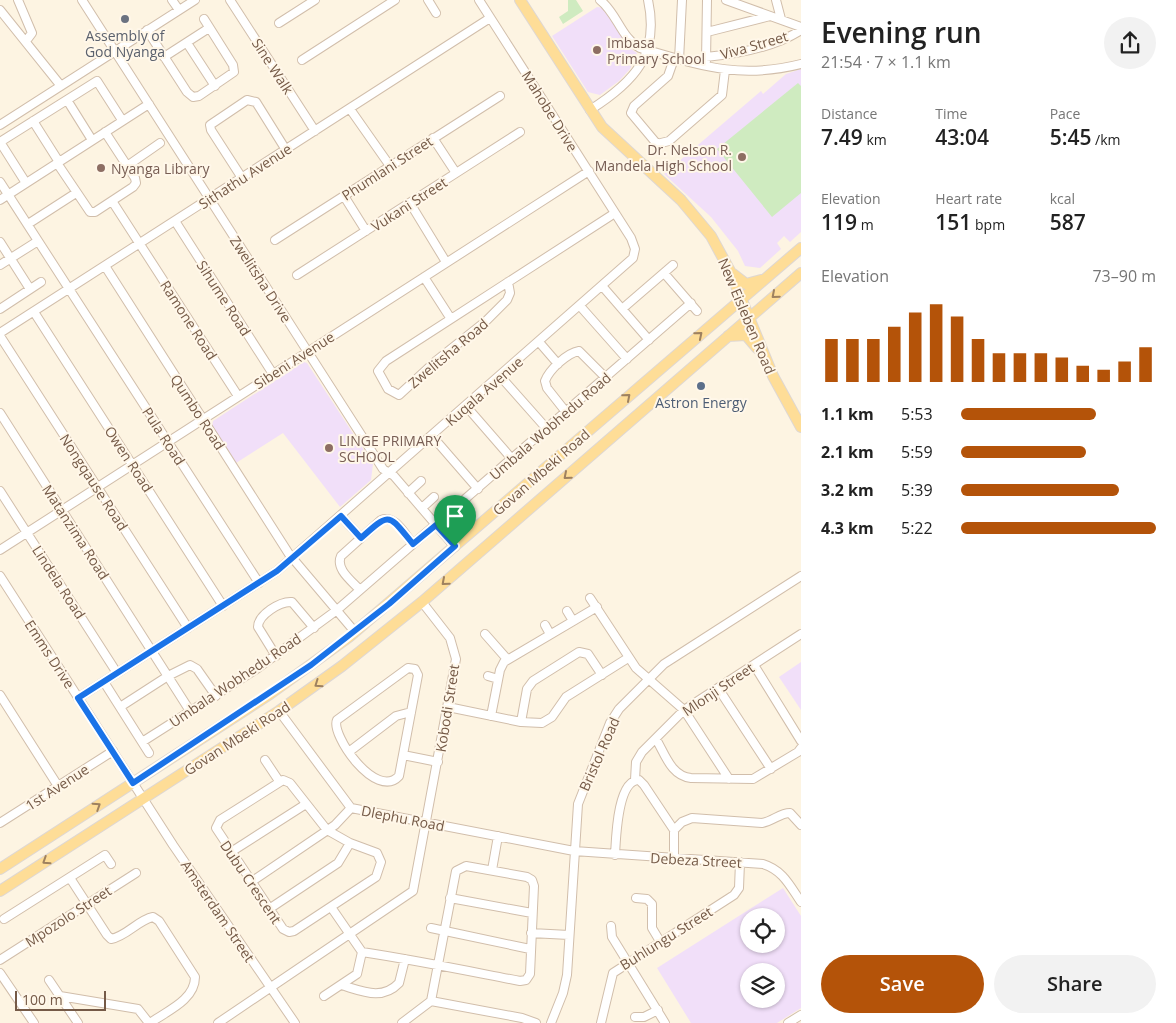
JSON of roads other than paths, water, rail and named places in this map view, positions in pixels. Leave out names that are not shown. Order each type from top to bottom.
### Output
[{"type":"main road","name":"New Eisleben Road","points":[[520,0],[590,110],[616,142],[691,211],[711,236],[730,271],[764,359],[801,427]]},
{"type":"main road","name":"Govan Mbeki Road","points":[[0,869],[275,690],[355,632],[801,248]]},
{"type":"main road","points":[[730,271],[746,284],[768,277]]},
{"type":"main road","name":"Govan Mbeki Road","points":[[0,891],[278,711],[342,666],[422,602],[801,273]]},
{"type":"main road","points":[[728,336],[737,334],[748,337],[764,359]]},
{"type":"street","points":[[18,0],[32,33],[26,40]]},
{"type":"street","name":"Zwelitsha Drive","points":[[82,0],[383,469],[390,473],[455,546]]},
{"type":"street","points":[[172,0],[178,10]]},
{"type":"street","points":[[0,125],[195,0]]},
{"type":"street","name":"Sine Walk","points":[[230,0],[315,131]]},
{"type":"street","name":"Sine Walk","points":[[279,23],[315,0]]},
{"type":"street","name":"Sine Walk","points":[[302,60],[395,0]]},
{"type":"street","points":[[428,0],[436,13]]},
{"type":"street","name":"Mahobe Drive","points":[[479,0],[615,212],[635,249]]},
{"type":"street","points":[[600,0],[613,13],[632,43],[677,60],[706,68],[725,70],[763,71],[801,64]]},
{"type":"street","points":[[590,110],[626,85],[637,72],[651,37],[652,21],[648,0]]},
{"type":"street","points":[[682,0],[677,60],[668,76],[634,106],[631,113],[657,144],[669,141],[722,95],[725,70]]},
{"type":"street","points":[[706,68],[707,0]]},
{"type":"street","points":[[726,0],[801,28]]},
{"type":"street","points":[[751,0],[754,9]]},
{"type":"street","points":[[776,0],[780,19]]},
{"type":"street","points":[[0,10],[62,86]]},
{"type":"street","points":[[707,32],[771,16]]},
{"type":"street","name":"Sithathu Avenue","points":[[0,335],[490,18]]},
{"type":"street","points":[[147,30],[190,96],[199,96],[232,75],[234,69],[204,19]]},
{"type":"street","points":[[164,57],[209,28]]},
{"type":"street","name":"Viva Street","points":[[706,57],[732,53],[780,40],[801,28]]},
{"type":"street","points":[[187,43],[215,86]]},
{"type":"street","points":[[26,183],[0,142],[96,81],[122,120]]},
{"type":"street","name":"Phumlani Street","points":[[275,240],[500,96]]},
{"type":"street","points":[[66,100],[92,140]]},
{"type":"street","points":[[242,178],[211,130],[210,125],[215,120],[247,100],[252,100],[256,102],[286,150]]},
{"type":"street","points":[[0,200],[149,104]]},
{"type":"street","points":[[350,109],[390,166]]},
{"type":"street","points":[[33,121],[76,193],[90,212],[95,212],[136,183],[105,132]]},
{"type":"street","name":"Vukani Street","points":[[297,275],[520,132]]},
{"type":"street","points":[[434,138],[456,173]]},
{"type":"street","points":[[127,166],[160,143]]},
{"type":"street","name":"Sibeni Avenue","points":[[0,550],[589,171]]},
{"type":"street","name":"Pula Road","points":[[0,182],[259,583]]},
{"type":"street","points":[[28,224],[76,193]]},
{"type":"street","points":[[344,196],[366,231]]},
{"type":"street","name":"Ramone Road","points":[[112,201],[238,396]]},
{"type":"street","points":[[410,203],[446,262]]},
{"type":"street","name":"Zwelitsha Road","points":[[508,282],[510,293],[507,300],[485,322],[436,361],[399,395],[390,392],[378,371],[384,363],[615,212]]},
{"type":"street","name":"Sihume Road","points":[[175,221],[274,374]]},
{"type":"street","points":[[0,265],[38,240]]},
{"type":"street","points":[[0,242],[30,289]]},
{"type":"street","name":"Kuqala Avenue","points":[[78,698],[259,583],[293,558],[629,264],[634,258],[635,249]]},
{"type":"street","points":[[622,310],[673,265]]},
{"type":"street","name":"Qumbo Road","points":[[104,266],[293,558],[355,632]]},
{"type":"street","points":[[664,273],[697,310]]},
{"type":"street","name":"Zwelitsha Road","points":[[424,277],[451,319]]},
{"type":"street","points":[[0,309],[41,282]]},
{"type":"street","points":[[603,287],[649,340]]},
{"type":"street","name":"Umbala Wobhedu Road","points":[[142,742],[276,656],[337,610],[690,303]]},
{"type":"street","points":[[580,306],[626,359]]},
{"type":"street","name":"Owen Road","points":[[34,312],[223,606]]},
{"type":"street","name":"Nongqause Road","points":[[0,335],[188,628]]},
{"type":"street","points":[[539,342],[558,364]]},
{"type":"street","points":[[566,412],[547,388],[545,381],[558,364],[570,354],[579,351],[605,377]]},
{"type":"street","points":[[500,376],[547,429]]},
{"type":"street","points":[[466,406],[512,459]]},
{"type":"street","name":"Matanzima Road","points":[[0,413],[190,711]]},
{"type":"street","points":[[432,436],[478,489]]},
{"type":"street","points":[[408,493],[421,481]]},
{"type":"street","name":"Lindela Road","points":[[0,491],[117,673]]},
{"type":"street","points":[[422,508],[434,497]]},
{"type":"street","points":[[341,516],[361,538]]},
{"type":"street","points":[[360,590],[340,567],[339,561],[381,520],[387,518],[393,520],[413,544]]},
{"type":"street","name":"Emms Drive","points":[[0,576],[133,783]]},
{"type":"street","name":"Bristol Road","points":[[551,1023],[563,993],[567,975],[574,851],[581,792],[605,733],[619,709],[664,664],[801,576]]},
{"type":"street","points":[[590,598],[628,658],[647,679],[684,710],[729,780]]},
{"type":"street","points":[[276,656],[258,627],[262,617],[285,602],[292,602],[314,628]]},
{"type":"street","name":"Kobodi Street","points":[[218,1023],[413,891],[454,675],[455,651],[450,638],[422,602]]},
{"type":"street","points":[[491,716],[498,679],[502,666],[507,660],[573,620],[597,608]]},
{"type":"street","points":[[568,611],[573,620]]},
{"type":"street","points":[[545,625],[550,634]]},
{"type":"street","points":[[485,634],[507,660]]},
{"type":"street","name":"Mlonji Street","points":[[615,855],[618,815],[629,784],[635,780],[638,758],[684,710],[801,634]]},
{"type":"street","points":[[521,722],[530,684],[580,652],[588,654],[602,675]]},
{"type":"street","points":[[448,707],[521,722],[536,724],[546,722],[566,697],[628,658]]},
{"type":"street","points":[[120,707],[186,665],[194,665],[216,696]]},
{"type":"street","points":[[754,665],[801,741]]},
{"type":"street","points":[[408,668],[415,669],[418,675],[399,776],[390,782],[373,779],[364,771],[350,751],[336,731],[337,720],[408,668]]},
{"type":"street","points":[[488,676],[498,679]]},
{"type":"street","points":[[104,682],[149,754]]},
{"type":"street","points":[[718,688],[771,769]]},
{"type":"street","points":[[0,695],[58,786]]},
{"type":"street","name":"Dlephu Road","points":[[278,711],[352,808],[574,851]]},
{"type":"street","points":[[350,751],[396,716],[411,712]]},
{"type":"street","points":[[656,739],[678,774],[691,778],[753,779],[801,748]]},
{"type":"street","name":"1st Avenue","points":[[3,822],[113,751]]},
{"type":"street","points":[[403,755],[438,762]]},
{"type":"street","name":"Dubu Crescent","points":[[265,760],[279,781]]},
{"type":"street","name":"Dubu Crescent","points":[[284,780],[290,783],[306,804],[327,830],[350,843],[377,853],[381,867],[376,877],[294,931],[289,932],[283,929],[218,832],[218,822],[279,781],[284,780]]},
{"type":"street","points":[[635,780],[644,785],[674,830],[674,859]]},
{"type":"street","name":"Amsterdam Street","points":[[133,783],[294,1023]]},
{"type":"street","points":[[232,852],[306,804]]},
{"type":"street","points":[[251,882],[327,830],[352,808]]},
{"type":"street","points":[[0,812],[3,822]]},
{"type":"street","points":[[674,830],[682,822],[692,818],[762,823],[770,822],[785,813],[794,816],[801,825]]},
{"type":"street","points":[[492,870],[498,836]]},
{"type":"street","points":[[269,909],[338,863],[350,843]]},
{"type":"street","name":"Debeza Street","points":[[574,851],[763,864],[772,867],[783,875],[801,902]]},
{"type":"street","points":[[4,919],[105,855],[111,864]]},
{"type":"street","name":"Buhlungu Street","points":[[600,1023],[611,977],[616,970],[736,893],[739,888],[740,862]]},
{"type":"street","points":[[331,907],[362,952],[405,959],[437,966],[520,981],[526,980],[530,974],[534,886],[532,880],[527,877],[466,866],[456,871],[450,898],[437,966],[431,1001],[402,1023]]},
{"type":"street","name":"Mpozolo Street","points":[[0,960],[136,873]]},
{"type":"street","points":[[60,996],[138,1009],[150,1023],[186,999],[195,988],[195,977],[159,921],[154,917],[147,919],[118,938],[111,938],[107,935],[70,878]]},
{"type":"street","points":[[450,898],[532,912]]},
{"type":"street","points":[[636,898],[647,899],[652,904],[652,928],[660,943]]},
{"type":"street","points":[[611,926],[612,937],[665,1023]]},
{"type":"street","points":[[431,928],[530,948]]},
{"type":"street","points":[[531,933],[569,934]]},
{"type":"street","points":[[324,996],[357,974],[362,952]]},
{"type":"street","points":[[341,985],[383,994],[399,983],[405,959]]},
{"type":"street","points":[[0,973],[34,1023]]},
{"type":"street","points":[[49,980],[78,1023]]},
{"type":"street","points":[[431,1001],[536,1023]]},
{"type":"street","points":[[635,1017],[644,1017],[658,1010]]},
{"type":"street","points":[[788,1023],[801,1015]]},
{"type":"place","name":"Assembly of God Nyanga","points":[[125,19]]},
{"type":"place","name":"Imbasa Primary School","points":[[597,50]]},
{"type":"place","name":"Dr. Nelson R. Mandela High School","points":[[742,157]]},
{"type":"place","name":"Nyanga Library","points":[[101,168]]},
{"type":"place","name":"Astron Energy","points":[[701,386]]},
{"type":"place","name":"LINGE PRIMARY SCHOOL","points":[[329,448]]}]
